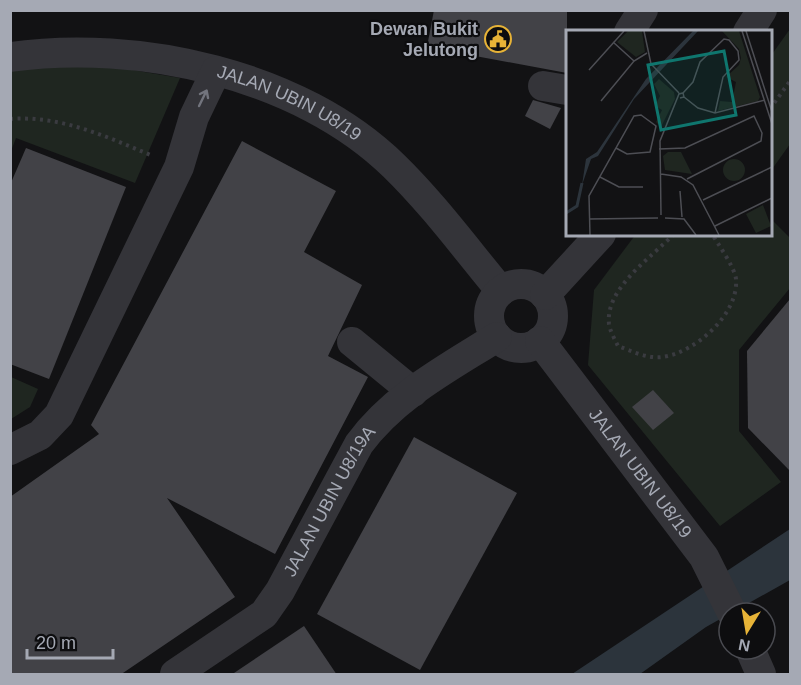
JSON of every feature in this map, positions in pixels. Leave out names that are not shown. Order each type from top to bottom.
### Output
[{"type":"street","points":[[620,30],[624,10]]},
{"type":"street","points":[[630,30],[644,10]]},
{"type":"street","points":[[749,30],[762,10]]},
{"type":"street","name":"JALAN UBIN U8/19","points":[[10,57],[89,54],[136,56],[226,74],[297,99],[373,147],[407,180],[501,291]]},
{"type":"street","points":[[10,450],[40,435],[59,415],[179,167],[194,117],[226,74]]},
{"type":"street","points":[[545,295],[599,236]]},
{"type":"street","points":[[524,284],[535,287],[545,295],[553,315],[549,330],[540,341],[528,347],[514,347],[497,337],[491,326],[489,313],[493,301],[501,291],[512,285],[524,284]]},
{"type":"street","name":"JALAN UBIN U8/19A","points":[[175,675],[264,614],[280,591],[359,444],[389,410],[497,337]]},
{"type":"street","name":"JALAN UBIN U8/19","points":[[540,341],[704,557],[726,601]]},
{"type":"street","points":[[352,342],[413,392]]},
{"type":"path","points":[[771,108],[790,81]]},
{"type":"path","points":[[10,118],[52,120],[103,135],[179,167]]},
{"type":"path","points":[[672,236],[620,290],[610,307],[609,325],[618,346],[640,354],[661,357],[694,345],[723,318],[732,300],[736,277],[713,236]]},
{"type":"shaded area","points":[[790,29],[790,144],[771,171],[771,56]]},
{"type":"shaded area","points":[[85,62],[180,78],[135,183],[16,138],[11,151],[11,67]]},
{"type":"shaded area","points":[[771,219],[790,238],[790,288],[739,350],[739,431],[781,482],[720,526],[588,365],[594,290],[634,236],[771,236]]},
{"type":"shaded area","points":[[11,377],[38,389],[30,407],[11,419]]},
{"type":"shaded area","points":[[790,529],[790,580],[752,601],[717,601],[717,621],[640,674],[572,674]]},
{"type":"building","name":"Dewan Bukit Jelutong","points":[[434,10],[567,10],[566,73],[427,47]]},
{"type":"building","points":[[533,100],[561,108],[550,129],[525,116]]},
{"type":"building","points":[[242,141],[336,191],[304,252],[362,285],[328,356],[368,377],[275,554],[167,498],[235,597],[120,675],[10,675],[10,497],[99,434],[91,425]]},
{"type":"building","points":[[26,148],[126,187],[49,379],[10,364],[10,185]]},
{"type":"building","points":[[790,299],[790,471],[748,428],[747,351]]},
{"type":"building","points":[[653,390],[674,413],[653,430],[632,407]]},
{"type":"building","points":[[414,437],[517,493],[420,670],[317,614]]},
{"type":"building","points":[[304,626],[337,675],[231,675]]},
{"type":"place","name":"Dewan Bukit Jelutong","points":[[498,39]]}]
